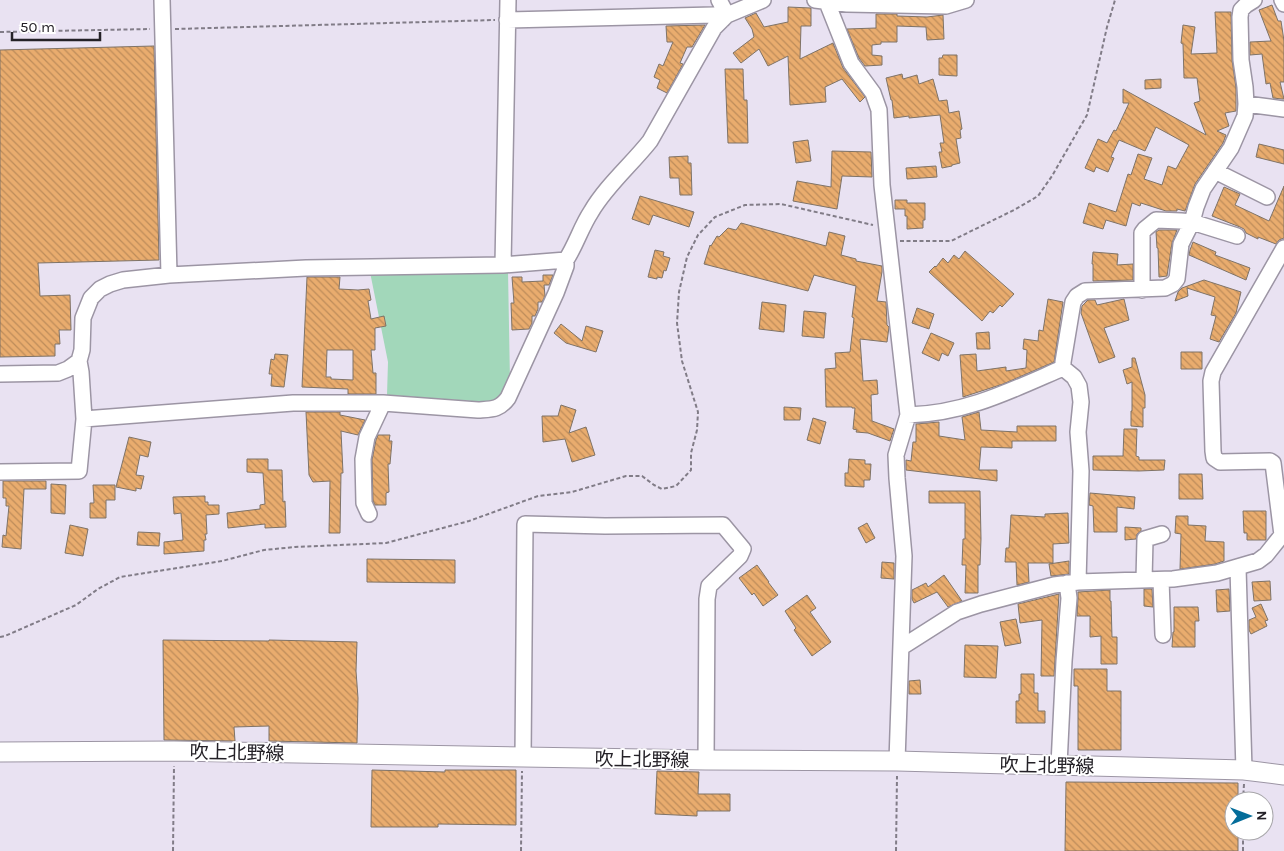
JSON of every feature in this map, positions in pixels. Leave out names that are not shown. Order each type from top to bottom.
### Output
[{"type":"main road","name":"吹上北野線","points":[[0,752],[174,751],[706,760],[897,761],[1244,770],[1284,775]]},
{"type":"street","points":[[162,0],[169,275]]},
{"type":"street","points":[[503,265],[508,0]]},
{"type":"street","points":[[719,0],[725,17]]},
{"type":"street","points":[[84,419],[292,403],[383,403],[478,410],[493,409],[503,405],[508,398],[556,293],[566,266],[566,260],[590,212],[650,141],[714,28],[725,17],[763,0]]},
{"type":"street","points":[[823,0],[847,4],[946,6],[966,0]]},
{"type":"street","points":[[823,0],[851,63],[873,93],[879,110],[882,185],[908,416],[896,455],[904,556],[897,761]]},
{"type":"street","points":[[1063,368],[1069,316],[1077,296],[1085,292],[1165,288],[1173,284],[1177,279],[1181,244],[1192,222],[1203,189],[1231,148],[1245,116],[1246,104],[1241,60],[1240,17],[1242,10],[1254,0]]},
{"type":"street","points":[[1282,0],[1284,4]]},
{"type":"street","points":[[507,20],[714,15],[725,17]]},
{"type":"street","points":[[1246,104],[1284,109]]},
{"type":"street","points":[[1215,171],[1267,197]]},
{"type":"street","points":[[1142,290],[1142,233],[1156,220],[1192,222],[1237,236]]},
{"type":"street","points":[[902,647],[957,612],[1046,587],[1072,583],[1161,580],[1208,575],[1258,562],[1266,555],[1283,535],[1273,463],[1270,461],[1220,462],[1214,458],[1211,381],[1216,367],[1284,248]]},
{"type":"street","points":[[0,472],[79,471],[84,419],[79,361],[82,350],[82,318],[91,298],[100,289],[110,284],[123,280],[169,275],[306,268],[503,265],[566,260]]},
{"type":"street","points":[[0,374],[58,373],[79,361]]},
{"type":"street","points":[[908,416],[946,412],[988,400],[1063,368]]},
{"type":"street","points":[[1059,765],[1064,661],[1082,471],[1078,432],[1081,402],[1079,386],[1074,377],[1063,368]]},
{"type":"street","points":[[369,514],[364,503],[364,459],[367,437],[383,403]]},
{"type":"street","points":[[522,757],[525,524],[605,526],[723,525],[743,549],[740,556],[709,586],[707,599],[706,760]]},
{"type":"street","points":[[1144,580],[1145,539],[1162,534]]},
{"type":"street","points":[[1238,568],[1244,770]]},
{"type":"street","points":[[1161,580],[1163,635]]},
{"type":"path","points":[[889,244],[903,240],[951,240],[1014,210],[1038,196],[1052,176],[1087,115],[1115,0]]},
{"type":"path","points":[[0,32],[507,20]]},
{"type":"path","points":[[0,637],[76,605],[98,589],[120,577],[222,561],[264,550],[386,543],[469,521],[538,496],[572,492],[626,476],[642,476],[662,489],[676,486],[691,470],[691,453],[697,430],[698,412],[682,361],[677,323],[679,292],[686,257],[698,235],[715,216],[745,204],[781,204],[887,229]]},
{"type":"path","points":[[173,851],[174,751]]},
{"type":"path","points":[[521,851],[522,757]]},
{"type":"path","points":[[896,851],[897,761]]},
{"type":"green space","points":[[508,271],[510,382],[497,401],[486,402],[387,395],[388,362],[370,272]]},
{"type":"building","points":[[1272,5],[1278,21],[1281,21],[1284,41],[1284,82],[1280,82],[1284,99],[1273,98],[1270,83],[1266,84],[1262,54],[1250,55],[1250,42],[1271,41],[1259,10]]},
{"type":"building","points":[[788,7],[811,8],[811,26],[801,26],[800,59],[833,43],[843,68],[865,97],[860,102],[842,79],[825,87],[826,102],[790,105],[788,56],[768,66],[759,49],[741,63],[733,53],[754,37],[752,29],[745,18],[756,13],[764,27],[788,22]]},
{"type":"building","points":[[1215,12],[1231,12],[1236,111],[1225,113],[1229,126],[1217,131],[1226,135],[1223,143],[1195,184],[1185,211],[1177,209],[1177,211],[1166,211],[1141,203],[1140,206],[1132,203],[1126,226],[1106,220],[1103,229],[1083,223],[1089,203],[1116,212],[1128,174],[1131,175],[1138,154],[1152,158],[1144,179],[1162,185],[1168,166],[1176,169],[1189,145],[1156,127],[1145,151],[1119,140],[1111,157],[1114,158],[1108,172],[1096,167],[1094,172],[1085,168],[1098,139],[1107,143],[1114,130],[1116,131],[1129,103],[1123,103],[1123,89],[1206,135],[1194,103],[1200,101],[1197,78],[1184,78],[1183,44],[1181,43],[1183,25],[1195,27],[1191,54],[1217,53]]},
{"type":"building","points":[[876,14],[927,17],[943,15],[944,39],[927,40],[926,27],[897,26],[897,42],[881,42],[881,44],[872,45],[872,55],[882,56],[882,65],[865,66],[859,58],[847,29],[876,28]]},
{"type":"building","points":[[705,25],[692,47],[687,47],[680,63],[683,64],[667,93],[657,88],[660,80],[654,77],[659,64],[663,66],[673,42],[667,42],[666,26]]},
{"type":"building","points":[[154,46],[159,260],[38,263],[40,296],[70,295],[71,330],[59,330],[60,344],[55,344],[55,356],[0,357],[0,50]]},
{"type":"building","points":[[943,55],[957,55],[957,76],[939,75],[939,58],[942,58]]},
{"type":"building","points":[[725,69],[743,69],[744,100],[747,100],[748,143],[728,143]]},
{"type":"building","points":[[902,74],[903,79],[917,75],[919,84],[933,79],[939,101],[947,100],[949,113],[959,111],[962,129],[960,130],[961,138],[956,139],[960,163],[942,168],[939,152],[942,152],[940,143],[944,143],[940,115],[894,118],[892,100],[886,78]]},
{"type":"building","points":[[1161,79],[1161,88],[1145,89],[1145,80]]},
{"type":"building","points":[[808,140],[811,161],[796,163],[793,142]]},
{"type":"building","points":[[1259,144],[1284,150],[1284,164],[1256,157]]},
{"type":"building","points":[[832,151],[871,152],[872,177],[842,176],[837,209],[793,201],[797,181],[831,187]]},
{"type":"building","points":[[688,156],[688,163],[691,163],[692,195],[680,195],[679,178],[670,178],[669,157]]},
{"type":"building","points":[[936,166],[937,177],[907,179],[906,168]]},
{"type":"building","points":[[1284,186],[1284,238],[1276,244],[1258,237],[1258,239],[1246,233],[1244,229],[1212,216],[1224,187],[1240,194],[1235,205],[1269,221]]},
{"type":"building","points":[[640,196],[694,212],[689,227],[653,215],[649,225],[632,219]]},
{"type":"building","points":[[895,200],[907,200],[907,203],[925,203],[923,228],[907,229],[905,209],[895,209]]},
{"type":"building","points":[[741,223],[826,246],[829,232],[845,236],[841,255],[856,259],[856,261],[882,266],[877,301],[886,302],[887,325],[889,327],[887,342],[860,339],[863,381],[877,380],[878,394],[871,395],[872,421],[894,429],[890,441],[868,433],[856,432],[857,430],[853,429],[855,408],[826,407],[825,369],[836,368],[835,353],[850,352],[856,286],[814,275],[808,291],[704,264],[710,245],[717,236],[719,237],[728,228],[736,230]]},
{"type":"building","points":[[1159,230],[1177,230],[1172,243],[1167,276],[1159,277],[1156,232]]},
{"type":"building","points":[[1193,242],[1216,252],[1215,255],[1250,268],[1246,280],[1189,255]]},
{"type":"building","points":[[655,250],[664,252],[663,256],[670,258],[662,278],[657,277],[657,279],[648,277]]},
{"type":"building","points":[[965,251],[1014,294],[1002,307],[1000,305],[993,313],[990,311],[982,321],[929,272],[943,258],[948,263],[954,255],[959,259]]},
{"type":"building","points":[[1093,252],[1118,254],[1117,265],[1133,264],[1133,280],[1093,281]]},
{"type":"building","points":[[543,275],[553,275],[549,285],[544,285],[545,296],[542,302],[538,302],[538,309],[535,316],[532,316],[532,323],[529,329],[512,330],[511,303],[514,303],[512,277],[522,277],[522,282],[543,281]]},
{"type":"building","points":[[307,277],[340,277],[339,289],[369,289],[371,300],[368,301],[371,319],[384,316],[386,326],[375,328],[375,350],[371,350],[373,373],[376,373],[376,394],[348,394],[348,389],[302,387]],"holes":[[[327,350],[353,350],[353,380],[326,377]]]},
{"type":"building","points":[[1204,280],[1241,292],[1236,313],[1219,342],[1210,339],[1216,316],[1211,315],[1215,297],[1187,288],[1188,296],[1175,301],[1178,292],[1182,288]]},
{"type":"building","points":[[1048,299],[1063,302],[1054,362],[1003,384],[963,397],[960,355],[976,354],[977,371],[1006,367],[1006,371],[1026,368],[1027,350],[1023,349],[1024,339],[1038,341],[1039,330],[1043,331]]},
{"type":"building","points":[[1124,299],[1129,320],[1104,328],[1115,357],[1099,363],[1081,313],[1082,306],[1088,300],[1095,300],[1097,305]]},
{"type":"building","points":[[762,302],[786,305],[784,332],[759,329]]},
{"type":"building","points":[[917,308],[934,314],[929,329],[912,323]]},
{"type":"building","points":[[804,311],[826,313],[824,338],[802,336]]},
{"type":"building","points":[[561,324],[582,341],[586,326],[603,331],[596,352],[566,343],[554,333]]},
{"type":"building","points":[[989,332],[990,349],[977,349],[976,333]]},
{"type":"building","points":[[931,333],[954,343],[948,356],[942,353],[939,361],[922,353]]},
{"type":"building","points":[[1181,352],[1202,352],[1202,369],[1181,369]]},
{"type":"building","points":[[275,354],[288,355],[284,387],[271,386],[272,374],[269,374],[271,359],[274,360]]},
{"type":"building","points":[[1132,358],[1135,358],[1145,395],[1143,427],[1131,426],[1132,382],[1127,384],[1123,370],[1132,367]]},
{"type":"building","points":[[561,405],[576,410],[569,433],[586,427],[595,455],[572,462],[565,439],[543,442],[542,416],[558,416]]},
{"type":"building","points":[[784,407],[801,408],[800,420],[784,420]]},
{"type":"building","points":[[306,412],[340,412],[340,415],[365,420],[358,435],[341,431],[343,473],[341,473],[340,533],[329,533],[330,481],[313,482],[309,475]]},
{"type":"building","points":[[979,412],[981,430],[1017,432],[1017,426],[1056,426],[1056,441],[1012,441],[1012,448],[981,447],[979,470],[997,470],[997,481],[906,470],[906,460],[911,461],[913,442],[916,442],[916,424],[939,422],[939,436],[965,440],[962,417]]},
{"type":"building","points":[[813,418],[826,422],[820,444],[807,440]]},
{"type":"building","points":[[1124,429],[1137,429],[1136,456],[1139,457],[1139,460],[1165,460],[1164,470],[1093,470],[1093,456],[1123,456]]},
{"type":"building","points":[[378,435],[390,435],[389,441],[392,441],[390,464],[388,464],[389,492],[386,493],[386,505],[375,505],[373,501],[372,460]]},
{"type":"building","points":[[129,437],[151,442],[148,457],[140,455],[136,475],[144,476],[141,489],[136,488],[136,491],[116,487]]},
{"type":"building","points":[[247,459],[268,459],[268,470],[282,470],[286,527],[265,528],[265,524],[228,528],[227,513],[260,509],[260,505],[265,504],[263,473],[247,472]]},
{"type":"building","points":[[849,459],[865,460],[865,464],[871,464],[870,480],[864,480],[864,487],[845,486],[845,473],[848,473]]},
{"type":"building","points":[[1179,474],[1202,474],[1203,499],[1179,499]]},
{"type":"building","points":[[3,481],[46,481],[46,489],[24,489],[21,549],[2,547],[3,535],[6,536],[9,506],[6,506],[6,498],[3,498]]},
{"type":"building","points":[[51,484],[66,485],[65,514],[51,513]]},
{"type":"building","points":[[93,485],[115,485],[115,500],[106,500],[106,518],[90,518],[90,503],[94,503]]},
{"type":"building","points":[[929,491],[980,491],[981,539],[980,565],[978,565],[978,593],[965,593],[966,565],[962,565],[963,539],[965,539],[965,503],[929,503]]},
{"type":"building","points":[[1090,493],[1135,497],[1134,509],[1117,507],[1117,532],[1094,532],[1093,506],[1089,505]]},
{"type":"building","points":[[205,496],[205,502],[208,502],[208,505],[219,505],[219,514],[206,515],[207,534],[205,534],[204,551],[164,554],[164,542],[183,540],[181,513],[174,514],[173,497]]},
{"type":"building","points":[[1243,511],[1266,511],[1266,540],[1247,540],[1247,533],[1244,533]]},
{"type":"building","points":[[1068,513],[1069,543],[1053,544],[1053,563],[1028,563],[1029,582],[1017,585],[1016,562],[1005,562],[1006,548],[1009,548],[1011,515],[1045,517],[1045,514]]},
{"type":"building","points":[[1176,516],[1188,516],[1188,525],[1206,526],[1205,541],[1224,542],[1224,561],[1180,569],[1181,534],[1175,533]]},
{"type":"building","points":[[867,523],[875,538],[866,543],[858,528]]},
{"type":"building","points":[[70,525],[88,529],[83,556],[65,553]]},
{"type":"building","points":[[1125,527],[1141,528],[1141,531],[1137,534],[1136,539],[1125,540]]},
{"type":"building","points":[[138,532],[160,533],[159,546],[137,545]]},
{"type":"building","points":[[367,559],[455,560],[455,583],[367,582]]},
{"type":"building","points":[[1069,561],[1069,574],[1051,576],[1049,564]]},
{"type":"building","points":[[882,562],[894,563],[894,579],[881,578]]},
{"type":"building","points":[[757,565],[778,595],[763,606],[754,593],[752,595],[739,578]]},
{"type":"building","points":[[944,575],[962,601],[948,607],[937,592],[914,603],[912,590],[926,583],[928,587]]},
{"type":"building","points":[[1270,581],[1271,600],[1254,601],[1252,582]]},
{"type":"building","points":[[1144,589],[1152,589],[1153,607],[1144,606]]},
{"type":"building","points":[[1229,589],[1230,611],[1217,612],[1216,590]]},
{"type":"building","points":[[1110,590],[1112,637],[1117,637],[1117,664],[1101,664],[1101,636],[1090,637],[1090,616],[1077,616],[1078,592]]},
{"type":"building","points":[[1059,594],[1054,676],[1041,676],[1042,620],[1020,623],[1018,604]]},
{"type":"building","points":[[807,595],[816,608],[810,612],[831,642],[812,656],[794,630],[796,628],[785,611]]},
{"type":"building","points":[[1261,604],[1268,620],[1265,621],[1267,626],[1251,634],[1249,620],[1256,617],[1252,608]]},
{"type":"building","points":[[1174,607],[1198,607],[1199,621],[1195,621],[1195,647],[1172,647]]},
{"type":"building","points":[[1016,619],[1021,643],[1005,646],[1000,622]]},
{"type":"building","points":[[163,640],[357,642],[357,743],[269,741],[269,726],[234,727],[235,741],[164,740]]},
{"type":"building","points":[[965,645],[998,646],[996,678],[964,677]]},
{"type":"building","points":[[1074,669],[1107,669],[1107,691],[1121,691],[1121,750],[1078,750],[1078,686],[1074,686]]},
{"type":"building","points":[[1021,674],[1034,674],[1034,693],[1038,693],[1038,711],[1045,711],[1045,723],[1016,723],[1016,701],[1019,701],[1019,694],[1021,694]]},
{"type":"building","points":[[920,680],[921,694],[909,694],[909,681]]},
{"type":"building","points":[[372,770],[445,772],[445,770],[516,770],[516,825],[438,824],[438,827],[371,827]]},
{"type":"building","points":[[657,771],[699,772],[698,794],[730,794],[730,811],[697,811],[697,816],[655,814]]},
{"type":"building","points":[[1066,782],[1238,783],[1238,791],[1224,791],[1224,841],[1238,841],[1238,851],[1065,851]]}]
